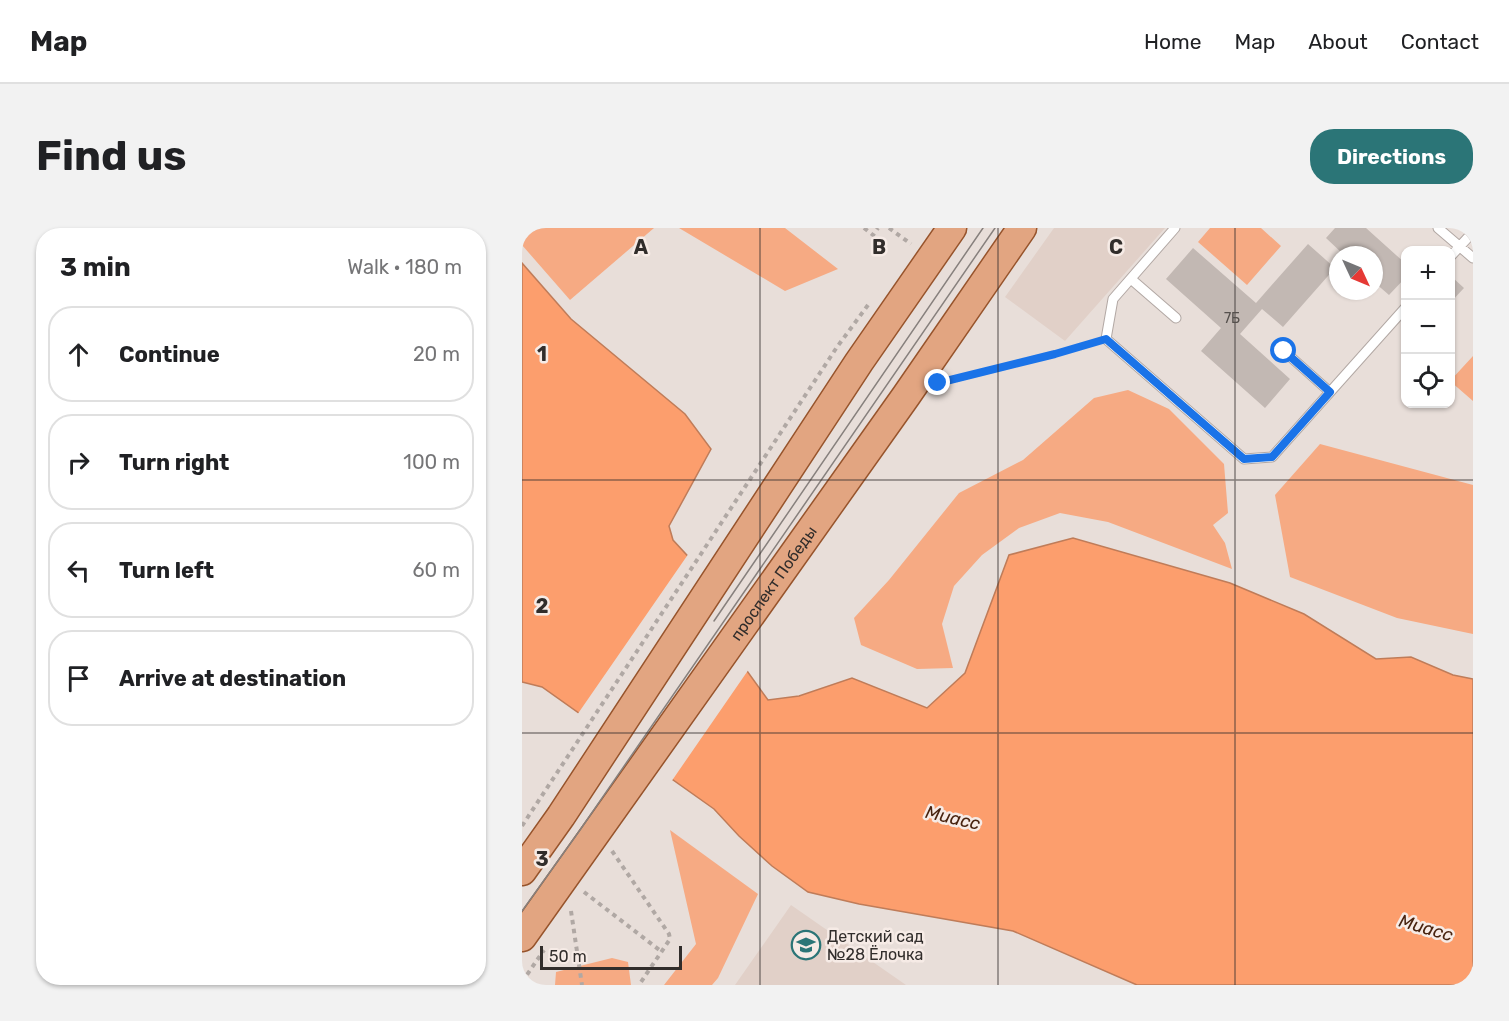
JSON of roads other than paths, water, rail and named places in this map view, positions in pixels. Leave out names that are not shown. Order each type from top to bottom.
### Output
[{"type":"main road","points":[[522,871],[550,809],[848,355],[952,228]]},
{"type":"main road","name":"проспект Победы","points":[[522,937],[602,844],[1022,228]]},
{"type":"lane","points":[[1175,228],[1113,299],[1106,339],[1244,459],[1272,457],[1401,314]]},
{"type":"lane","points":[[1438,228],[1473,258]]},
{"type":"lane","points":[[1455,252],[1473,232]]},
{"type":"lane","points":[[1131,279],[1176,318]]},
{"type":"lane","points":[[1284,351],[1330,392]]},
{"type":"water","name":"Миасс","points":[[522,263],[571,319],[685,414],[711,449],[669,526],[673,540],[696,565],[737,657],[768,700],[799,696],[852,678],[927,708],[965,673],[1009,555],[1073,538],[1230,583],[1304,614],[1376,659],[1411,657],[1453,675],[1473,679],[1473,985],[1137,985],[1013,931],[859,904],[808,892],[772,866],[714,809],[542,687],[522,682]]},
{"type":"tram line","points":[[714,621],[983,228]]},
{"type":"tram line","points":[[522,911],[995,228]]},
{"type":"place","name":"Детский сад №28 Ёлочка","points":[[806,945]]}]
